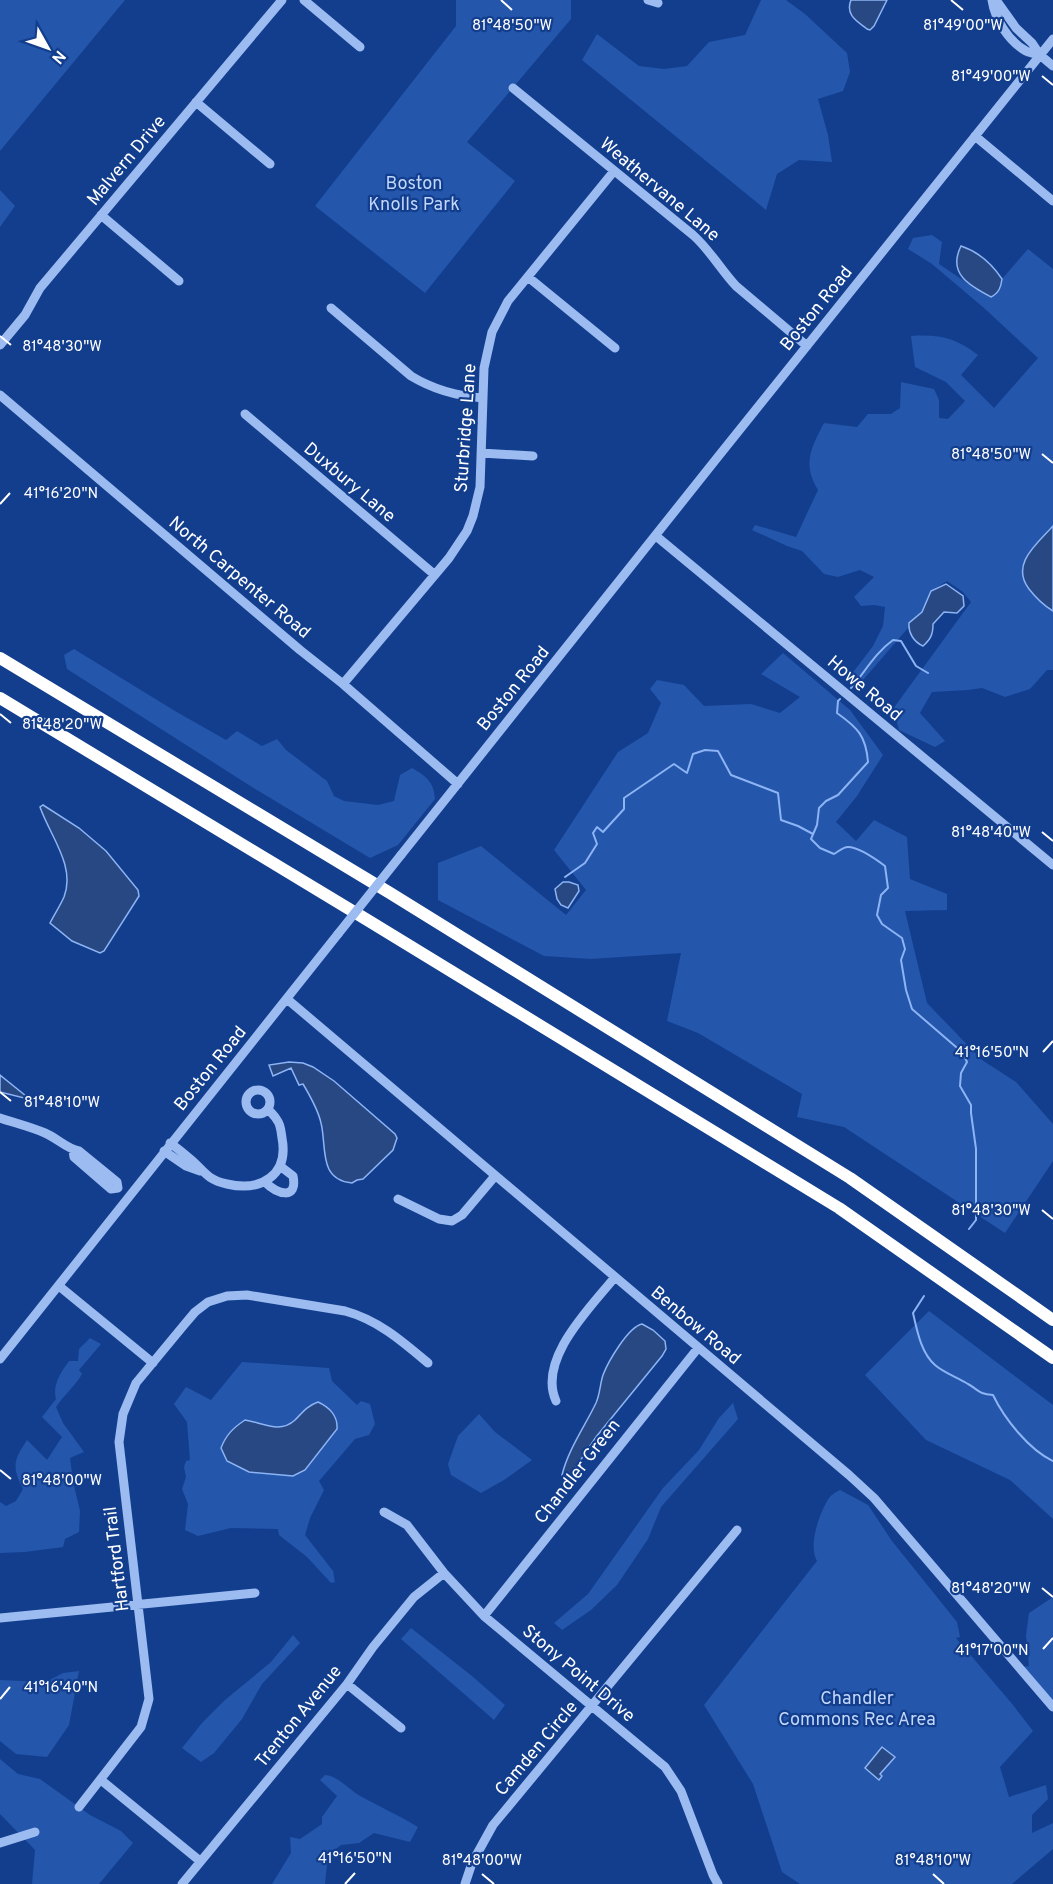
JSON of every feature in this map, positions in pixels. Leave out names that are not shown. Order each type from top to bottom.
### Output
[{"type":"highway","points":[[0,658],[390,893],[850,1178],[1053,1320]]},
{"type":"highway","points":[[0,698],[839,1208],[1053,1358]]},
{"type":"street","name":"Malvern Drive","points":[[0,345],[25,315],[40,288],[282,0]]},
{"type":"street","points":[[304,0],[360,47]]},
{"type":"street","points":[[648,0],[658,3]]},
{"type":"street","points":[[994,0],[997,18],[1010,37],[1026,51],[1040,55],[1053,66]]},
{"type":"street","name":"Boston Road","points":[[0,1359],[1053,39]]},
{"type":"street","name":"Weathervane Lane","points":[[513,88],[702,243],[736,286],[807,346]]},
{"type":"street","points":[[196,102],[270,164]]},
{"type":"street","points":[[975,135],[1053,201]]},
{"type":"street","name":"Sturbridge Lane","points":[[343,684],[459,545],[473,516],[480,487],[486,359],[492,332],[508,301],[614,171]]},
{"type":"street","points":[[101,216],[179,281]]},
{"type":"street","points":[[528,277],[615,348]]},
{"type":"street","points":[[331,309],[411,376],[424,384],[451,394],[483,398]]},
{"type":"street","name":"North Carpenter Road","points":[[0,395],[458,784]]},
{"type":"street","name":"Duxbury Lane","points":[[244,414],[435,575]]},
{"type":"street","points":[[481,453],[532,456]]},
{"type":"street","name":"Howe Road","points":[[656,536],[1053,865]]},
{"type":"street","name":"Benbow Road","points":[[286,999],[874,1498],[1053,1707]]},
{"type":"street","points":[[167,1147],[186,1166],[226,1184],[249,1185],[265,1182],[280,1166],[283,1143],[278,1120],[267,1109]]},
{"type":"street","points":[[0,1118],[49,1134],[73,1150],[74,1157],[111,1189],[118,1188],[129,1197]]},
{"type":"street","points":[[265,1182],[280,1193],[287,1193],[291,1189],[294,1183],[293,1176],[280,1166]]},
{"type":"street","points":[[398,1199],[439,1218],[452,1221],[462,1215],[495,1176]]},
{"type":"street","points":[[556,1401],[552,1391],[552,1379],[564,1342],[570,1331],[615,1277]]},
{"type":"street","points":[[59,1286],[153,1363]]},
{"type":"street","name":"Hartford Trail","points":[[79,1807],[134,1738],[145,1718],[148,1699],[119,1442],[123,1414],[136,1383],[195,1312],[208,1302],[227,1296],[247,1295],[345,1311],[360,1316],[394,1334],[428,1363]]},
{"type":"street","name":"Chandler Green","points":[[484,1616],[698,1348]]},
{"type":"street","name":"Stony Point Drive","points":[[384,1512],[407,1525],[444,1573],[484,1616],[665,1767],[681,1791],[718,1884]]},
{"type":"street","name":"Camden Circle","points":[[465,1884],[472,1863],[493,1825],[737,1530]]},
{"type":"street","name":"Trenton Avenue","points":[[182,1884],[347,1684],[373,1647],[414,1597],[444,1573]]},
{"type":"street","points":[[0,1617],[255,1593]]},
{"type":"street","points":[[347,1684],[401,1728]]},
{"type":"street","points":[[101,1780],[200,1861]]},
{"type":"street","points":[[0,1843],[35,1832]]},
{"type":"green space","points":[[0,0],[125,0],[0,151]]},
{"type":"green space","name":"Boston Knolls Park","points":[[456,0],[571,0],[571,19],[467,142],[515,181],[425,293],[315,206],[456,26]]},
{"type":"green space","points":[[761,0],[786,0],[805,14],[847,53],[850,72],[843,91],[818,99],[828,135],[832,162],[799,160],[777,174],[766,210],[582,60],[597,34],[639,66],[664,69],[687,66],[709,42],[745,35]]},
{"type":"green space","points":[[0,190],[15,206],[0,227]]},
{"type":"green space","points":[[932,235],[942,242],[939,264],[991,297],[1001,286],[1002,279],[1028,249],[1053,269],[1053,670],[1047,670],[1030,689],[1005,697],[982,688],[932,692],[920,713],[945,741],[935,747],[899,730],[893,709],[971,602],[963,592],[947,581],[931,591],[922,612],[909,623],[908,628],[857,687],[848,679],[873,646],[883,626],[885,607],[861,606],[854,597],[874,577],[860,570],[838,577],[824,574],[802,551],[752,530],[755,525],[796,537],[818,490],[809,464],[812,448],[824,423],[857,427],[868,414],[891,414],[900,408],[901,382],[934,389],[939,400],[939,418],[948,419],[965,401],[946,382],[915,367],[911,336],[947,338],[978,355],[961,375],[994,408],[1038,358],[932,264],[908,249],[913,238]]},
{"type":"green space","points":[[74,649],[226,740],[237,731],[262,746],[277,739],[286,750],[327,781],[334,796],[344,801],[378,805],[394,801],[400,775],[412,768],[428,780],[433,788],[435,799],[398,845],[370,858],[252,787],[67,669],[64,655]]},
{"type":"green space","points":[[783,653],[850,710],[883,755],[857,796],[836,822],[856,841],[874,820],[907,837],[910,879],[947,894],[947,910],[905,911],[927,1003],[982,1060],[1016,1082],[1053,1124],[1053,1161],[1005,1233],[844,1127],[797,1117],[802,1094],[698,1033],[667,1021],[681,953],[591,959],[544,956],[438,900],[438,863],[481,846],[566,915],[586,890],[554,850],[618,752],[648,733],[661,703],[650,689],[657,680],[684,685],[704,706],[751,704],[780,713],[800,697],[761,674]]},
{"type":"green space","points":[[929,1311],[1053,1405],[1053,1519],[1010,1480],[926,1440],[865,1375]]},
{"type":"green space","points":[[90,1338],[101,1344],[79,1370],[82,1374],[56,1407],[63,1423],[84,1452],[70,1458],[80,1511],[79,1532],[65,1539],[63,1547],[0,1553],[0,1502],[6,1506],[16,1501],[23,1489],[16,1469],[19,1453],[27,1440],[47,1460],[62,1437],[42,1417],[56,1399],[56,1384],[63,1370],[69,1361],[78,1361],[79,1349]]},
{"type":"green space","points":[[242,1362],[329,1368],[332,1381],[357,1405],[361,1401],[370,1404],[375,1424],[369,1435],[355,1439],[319,1481],[324,1490],[310,1518],[305,1535],[333,1571],[335,1582],[331,1583],[307,1557],[279,1535],[278,1529],[231,1528],[198,1536],[185,1530],[188,1504],[182,1489],[186,1477],[184,1467],[186,1461],[190,1460],[187,1422],[174,1404],[186,1387],[211,1400]]},
{"type":"green space","points":[[733,1403],[738,1419],[661,1507],[648,1539],[617,1585],[591,1610],[562,1630],[554,1623],[588,1594],[663,1488],[699,1450],[719,1418]]},
{"type":"green space","points":[[479,1414],[495,1432],[532,1460],[481,1493],[451,1475],[448,1464],[458,1436]]},
{"type":"green space","name":"Chandler Commons Rec Area","points":[[840,1490],[868,1505],[892,1541],[957,1622],[960,1637],[956,1638],[1033,1731],[1000,1767],[1009,1797],[1046,1785],[1048,1799],[1032,1815],[1032,1833],[1053,1823],[1053,1849],[1012,1884],[800,1884],[782,1872],[753,1784],[704,1705],[817,1561],[814,1538],[818,1521],[829,1498]]},
{"type":"green space","points":[[1053,1597],[1053,1701],[1022,1667],[1029,1666],[1026,1635],[1029,1613]]},
{"type":"green space","points":[[411,1628],[505,1705],[494,1720],[401,1639]]},
{"type":"green space","points":[[293,1635],[300,1643],[262,1684],[242,1719],[214,1753],[201,1762],[182,1748],[202,1723],[225,1700],[271,1662]]},
{"type":"green space","points":[[79,1671],[69,1725],[47,1757],[16,1754],[0,1741],[0,1680],[46,1682],[63,1673]]},
{"type":"green space","points":[[0,1759],[18,1774],[40,1779],[90,1815],[121,1831],[133,1843],[99,1884],[32,1884],[35,1850],[0,1814]]},
{"type":"green space","points":[[325,1775],[335,1778],[358,1794],[418,1827],[410,1842],[374,1833],[359,1843],[341,1845],[328,1855],[325,1884],[272,1884],[291,1853],[290,1837],[300,1839],[322,1824],[322,1817],[337,1796],[320,1780]]},
{"type":"shaded area","points":[[851,0],[887,0],[870,30],[851,14]]},
{"type":"shaded area","points":[[961,246],[984,259],[1002,279],[999,290],[991,297],[969,283],[959,272],[957,256]]},
{"type":"shaded area","points":[[1053,526],[1053,611],[1029,589],[1022,571],[1033,547]]},
{"type":"shaded area","points":[[946,584],[963,596],[964,606],[957,613],[944,612],[933,624],[931,636],[923,646],[912,637],[909,623],[922,612],[931,591]]},
{"type":"shaded area","points":[[43,805],[79,828],[106,851],[138,890],[139,896],[104,951],[100,953],[72,941],[50,923],[64,897],[67,874],[60,851],[40,807]]},
{"type":"shaded area","points":[[563,882],[578,885],[579,891],[568,908],[561,905],[555,889]]},
{"type":"shaded area","points":[[289,1062],[303,1063],[313,1067],[334,1081],[395,1134],[397,1138],[393,1150],[363,1179],[352,1183],[341,1181],[329,1169],[320,1118],[303,1084],[299,1085],[291,1068],[273,1076],[269,1065]]},
{"type":"shaded area","points":[[0,1075],[26,1096],[24,1098],[0,1092]]},
{"type":"shaded area","points":[[642,1324],[665,1341],[666,1349],[596,1437],[568,1479],[564,1479],[562,1475],[572,1447],[596,1403],[606,1369],[625,1338]]},
{"type":"shaded area","points":[[318,1402],[332,1412],[337,1429],[305,1470],[293,1476],[249,1472],[227,1461],[221,1448],[223,1443],[230,1432],[245,1420],[277,1427],[283,1426],[295,1420],[308,1407]]},
{"type":"shaded area","points":[[882,1747],[895,1757],[880,1774],[882,1776],[879,1780],[865,1768]]},
{"type":"waterway","points":[[851,688],[875,657],[893,640],[901,641],[916,666],[928,673]]},
{"type":"waterway","points":[[840,699],[837,713],[860,733],[868,762],[838,795],[826,801],[819,808],[817,825],[811,839],[820,848],[834,854],[846,847],[857,849],[885,866],[888,888],[881,895],[877,915],[882,924],[902,938],[905,949],[901,960],[912,1009],[963,1053],[967,1062],[961,1073],[960,1086],[971,1105],[976,1149],[976,1220],[969,1229]]},
{"type":"waterway","points":[[565,877],[585,863],[597,844],[593,833],[597,827],[603,832],[624,809],[624,798],[674,764],[687,773],[693,754],[705,750],[718,751],[731,775],[778,793],[781,820],[813,834]]},
{"type":"waterway","points":[[924,1296],[913,1313],[920,1341],[930,1360],[942,1370],[984,1394],[993,1395],[1026,1441],[1053,1461]]}]
